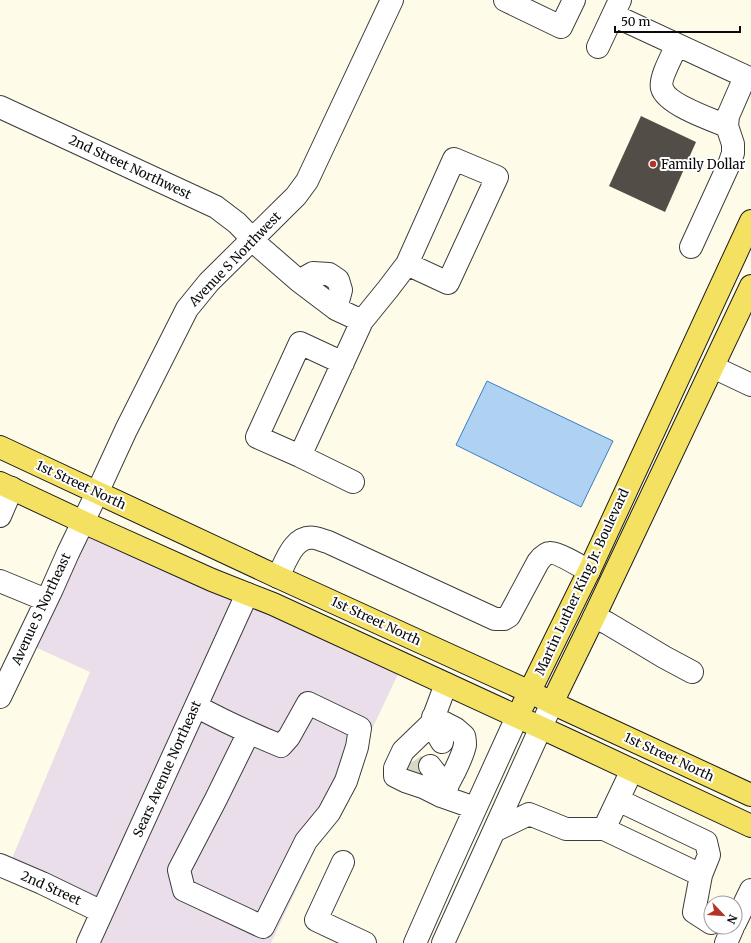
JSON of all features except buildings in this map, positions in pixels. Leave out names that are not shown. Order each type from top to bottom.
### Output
[{"type":"main road","name":"Martin Luther King Jr. Boulevard","points":[[517,717],[589,571],[751,221]]},
{"type":"main road","name":"Martin Luther King Jr. Boulevard","points":[[552,703],[751,286]]},
{"type":"main road","name":"1st Street North","points":[[0,447],[751,795]]},
{"type":"main road","name":"1st Street North","points":[[6,485],[83,522],[212,580],[273,604],[541,727],[751,826]]},
{"type":"street","name":"Avenue S Northwest","points":[[83,522],[129,423],[187,309],[209,282],[296,196],[307,181],[392,0]]},
{"type":"street","points":[[505,0],[561,27],[574,0]]},
{"type":"street","points":[[598,47],[616,8],[677,45],[748,78],[728,116],[727,126],[733,144],[730,162],[691,247]]},
{"type":"street","points":[[677,45],[662,77],[661,88],[666,96],[674,102],[727,126]]},
{"type":"street","name":"2nd Street Northwest","points":[[0,107],[216,207],[237,223],[261,248],[299,281],[313,273],[329,274],[338,280],[341,290],[336,309],[362,322]]},
{"type":"street","points":[[300,456],[362,322],[407,264],[454,159],[497,176],[448,284],[407,264]]},
{"type":"street","points":[[343,363],[300,343],[257,437],[353,482]]},
{"type":"street","points":[[713,367],[751,385]]},
{"type":"street","points":[[0,516],[6,485]]},
{"type":"street","name":"Avenue S Northeast","points":[[0,697],[83,522]]},
{"type":"street","points":[[278,577],[293,547],[304,539],[314,538],[328,542],[495,619],[504,620],[509,616],[538,562],[544,555],[551,553],[557,554],[589,571]]},
{"type":"street","points":[[0,581],[46,600]]},
{"type":"street","name":"Sears Avenue Northeast","points":[[88,943],[247,594]]},
{"type":"street","points":[[594,617],[607,623],[664,658],[692,672]]},
{"type":"street","points":[[444,792],[447,740],[446,684]]},
{"type":"street","points":[[196,706],[219,719],[249,732],[281,746],[289,737],[308,703],[360,728],[357,747],[346,781],[329,813],[306,841],[263,927],[184,890],[179,870],[249,732]]},
{"type":"street","name":"Martin Luther King Jr. Boulevard","points":[[443,943],[552,703]]},
{"type":"street","name":"Martin Luther King Jr. Boulevard","points":[[415,943],[444,875],[517,717]]},
{"type":"street","points":[[447,740],[395,768],[395,776],[423,787],[444,792],[475,808]]},
{"type":"street","points":[[416,758],[444,792]]},
{"type":"street","points":[[604,829],[632,770]]},
{"type":"street","points":[[618,800],[706,842],[708,855],[701,876],[694,912],[703,918]]},
{"type":"street","points":[[494,831],[529,814],[566,829],[604,829],[701,876]]},
{"type":"street","points":[[343,862],[316,920],[365,943]]},
{"type":"street","name":"2nd Street","points":[[0,866],[42,883],[102,912]]},
{"type":"street","points":[[743,904],[751,890]]},
{"type":"shaded area","points":[[88,534],[234,598],[97,900],[11,861],[90,672],[35,647]]},
{"type":"shaded area","points":[[252,605],[399,672],[271,943],[98,943]]},
{"type":"water","points":[[487,381],[613,441],[581,507],[456,445]]},
{"type":"tunnel","points":[[412,762],[420,774]]},
{"type":"place","name":"Family Dollar","points":[[653,164]]}]
